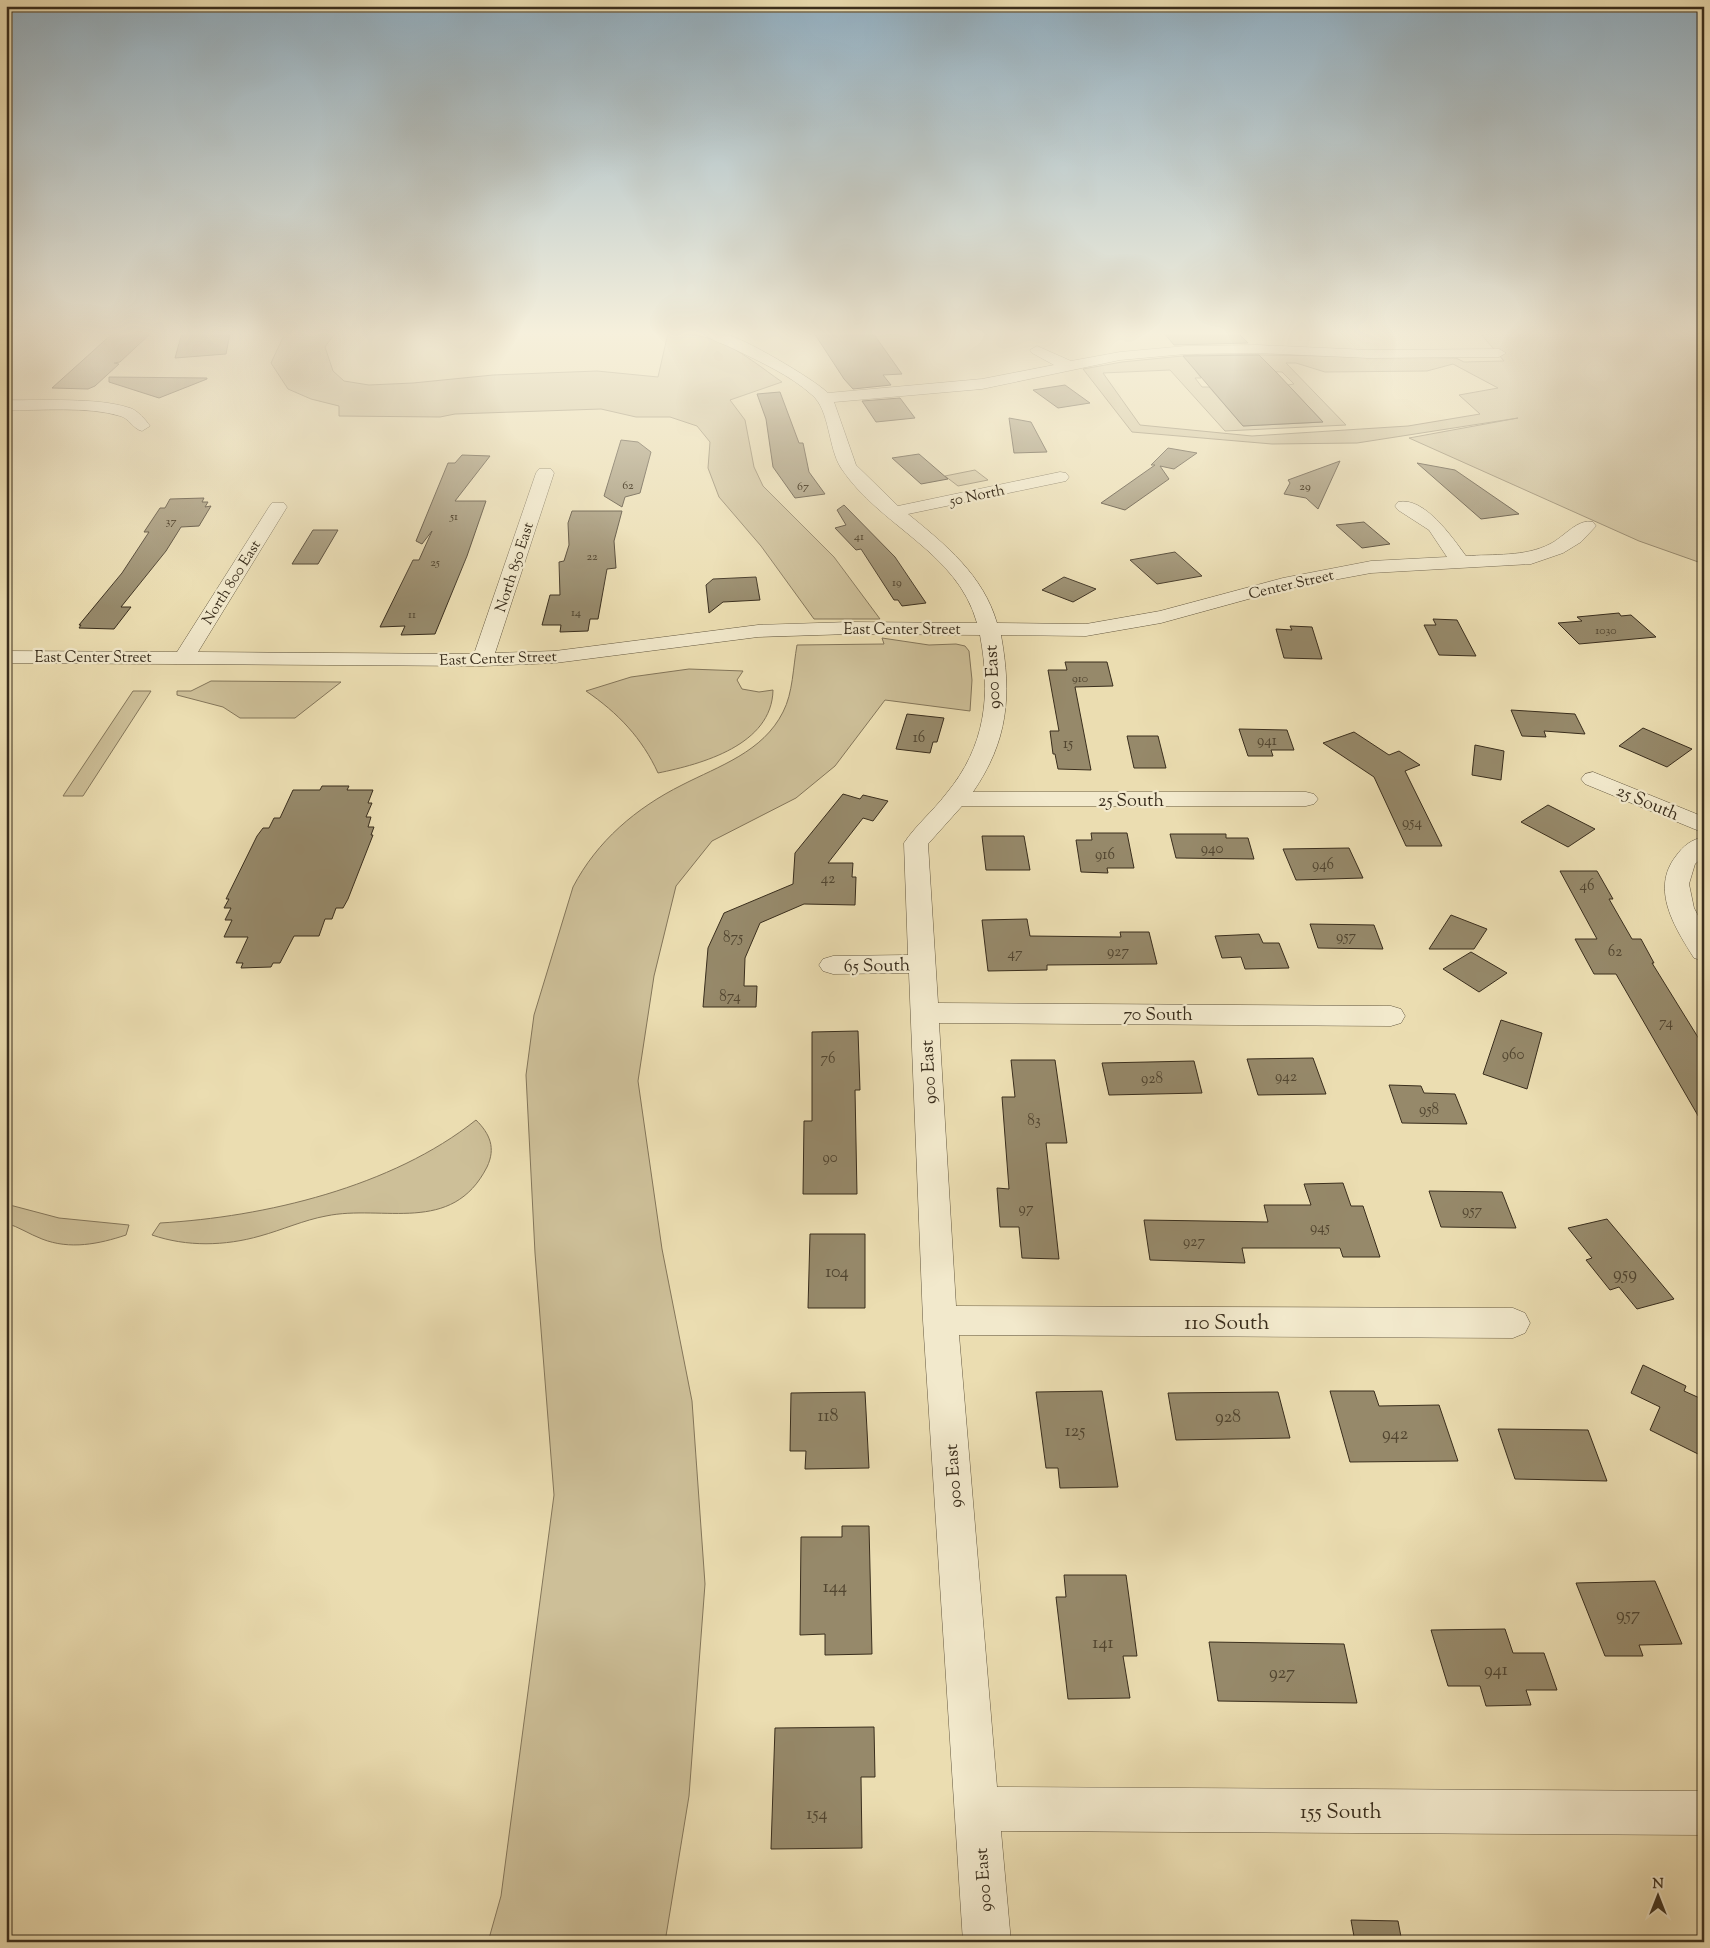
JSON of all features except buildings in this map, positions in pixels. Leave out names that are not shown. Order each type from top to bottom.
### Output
[{"type":"street","name":"900 East","points":[[833,424],[848,466],[863,484],[963,574],[981,604],[989,629],[995,670],[995,714],[986,749],[956,798],[916,843],[940,1320],[987,1942]]},
{"type":"street","name":"North 850 East","points":[[482,660],[545,473]]},
{"type":"street","name":"50 North","points":[[894,512],[1060,478]]},
{"type":"street","points":[[1404,506],[1435,526],[1460,563]]},
{"type":"street","name":"North 800 East","points":[[184,657],[278,507]]},
{"type":"street","name":"Center Street","points":[[989,629],[1086,630],[1161,617],[1320,575],[1371,567],[1530,558],[1556,549],[1574,538],[1587,526]]},
{"type":"street","name":"East Center Street","points":[[6,657],[482,660],[554,657],[758,630],[989,629]]},
{"type":"street","name":"25 South","points":[[1592,779],[1704,826]]},
{"type":"street","name":"25 South","points":[[956,798],[1306,799]]},
{"type":"street","points":[[1704,844],[1683,863],[1676,882],[1678,901],[1704,952]]},
{"type":"street","name":"65 South","points":[[833,966],[921,964]]},
{"type":"street","name":"70 South","points":[[925,1013],[1390,1016]]},
{"type":"street","name":"110 South","points":[[940,1320],[1513,1323]]},
{"type":"street","name":"155 South","points":[[978,1809],[1704,1813]]},
{"type":"shaded area","points":[[691,424],[746,424],[754,467],[763,486],[834,557],[880,619],[814,619],[761,546],[719,497],[708,468],[710,442],[697,426]]},
{"type":"shaded area","points":[[1126,424],[1252,436],[1421,424],[1480,424],[1357,443],[1272,444],[1132,432]]},
{"type":"shaded area","points":[[1219,424],[1241,424],[1243,426],[1285,424],[1346,425],[1225,431]]},
{"type":"shaded area","points":[[1486,424],[1704,424],[1704,564],[1639,541],[1409,438]]},
{"type":"shaded area","points":[[975,470],[988,480],[958,486],[945,476]]},
{"type":"shaded area","points":[[882,638],[929,645],[956,644],[965,646],[969,651],[972,680],[970,711],[885,700],[835,766],[796,798],[712,841],[676,886],[654,976],[638,1081],[662,1249],[692,1401],[705,1584],[689,1796],[665,1942],[488,1942],[501,1896],[554,1495],[535,1253],[526,1075],[534,1015],[573,887],[583,870],[606,841],[619,827],[649,804],[739,756],[764,738],[774,726],[786,705],[791,688],[797,645],[884,644]]},
{"type":"shaded area","points":[[689,669],[743,671],[737,680],[742,689],[759,692],[773,690],[770,709],[761,725],[748,738],[732,749],[694,764],[658,773],[637,737],[619,717],[586,691],[631,677]]},
{"type":"shaded area","points":[[211,681],[341,682],[295,718],[240,718],[223,707],[177,695],[177,691],[191,691]]},
{"type":"shaded area","points":[[133,691],[151,691],[83,796],[63,796]]},
{"type":"shaded area","points":[[476,1120],[485,1131],[490,1142],[491,1154],[487,1167],[472,1188],[455,1202],[436,1210],[415,1213],[348,1213],[326,1216],[233,1242],[206,1244],[179,1242],[152,1235],[160,1223],[242,1214],[326,1194],[367,1180],[406,1164],[443,1143]]},
{"type":"shaded area","points":[[6,1204],[59,1218],[129,1225],[126,1235],[116,1238],[95,1243],[63,1244],[42,1239],[6,1223]]}]
